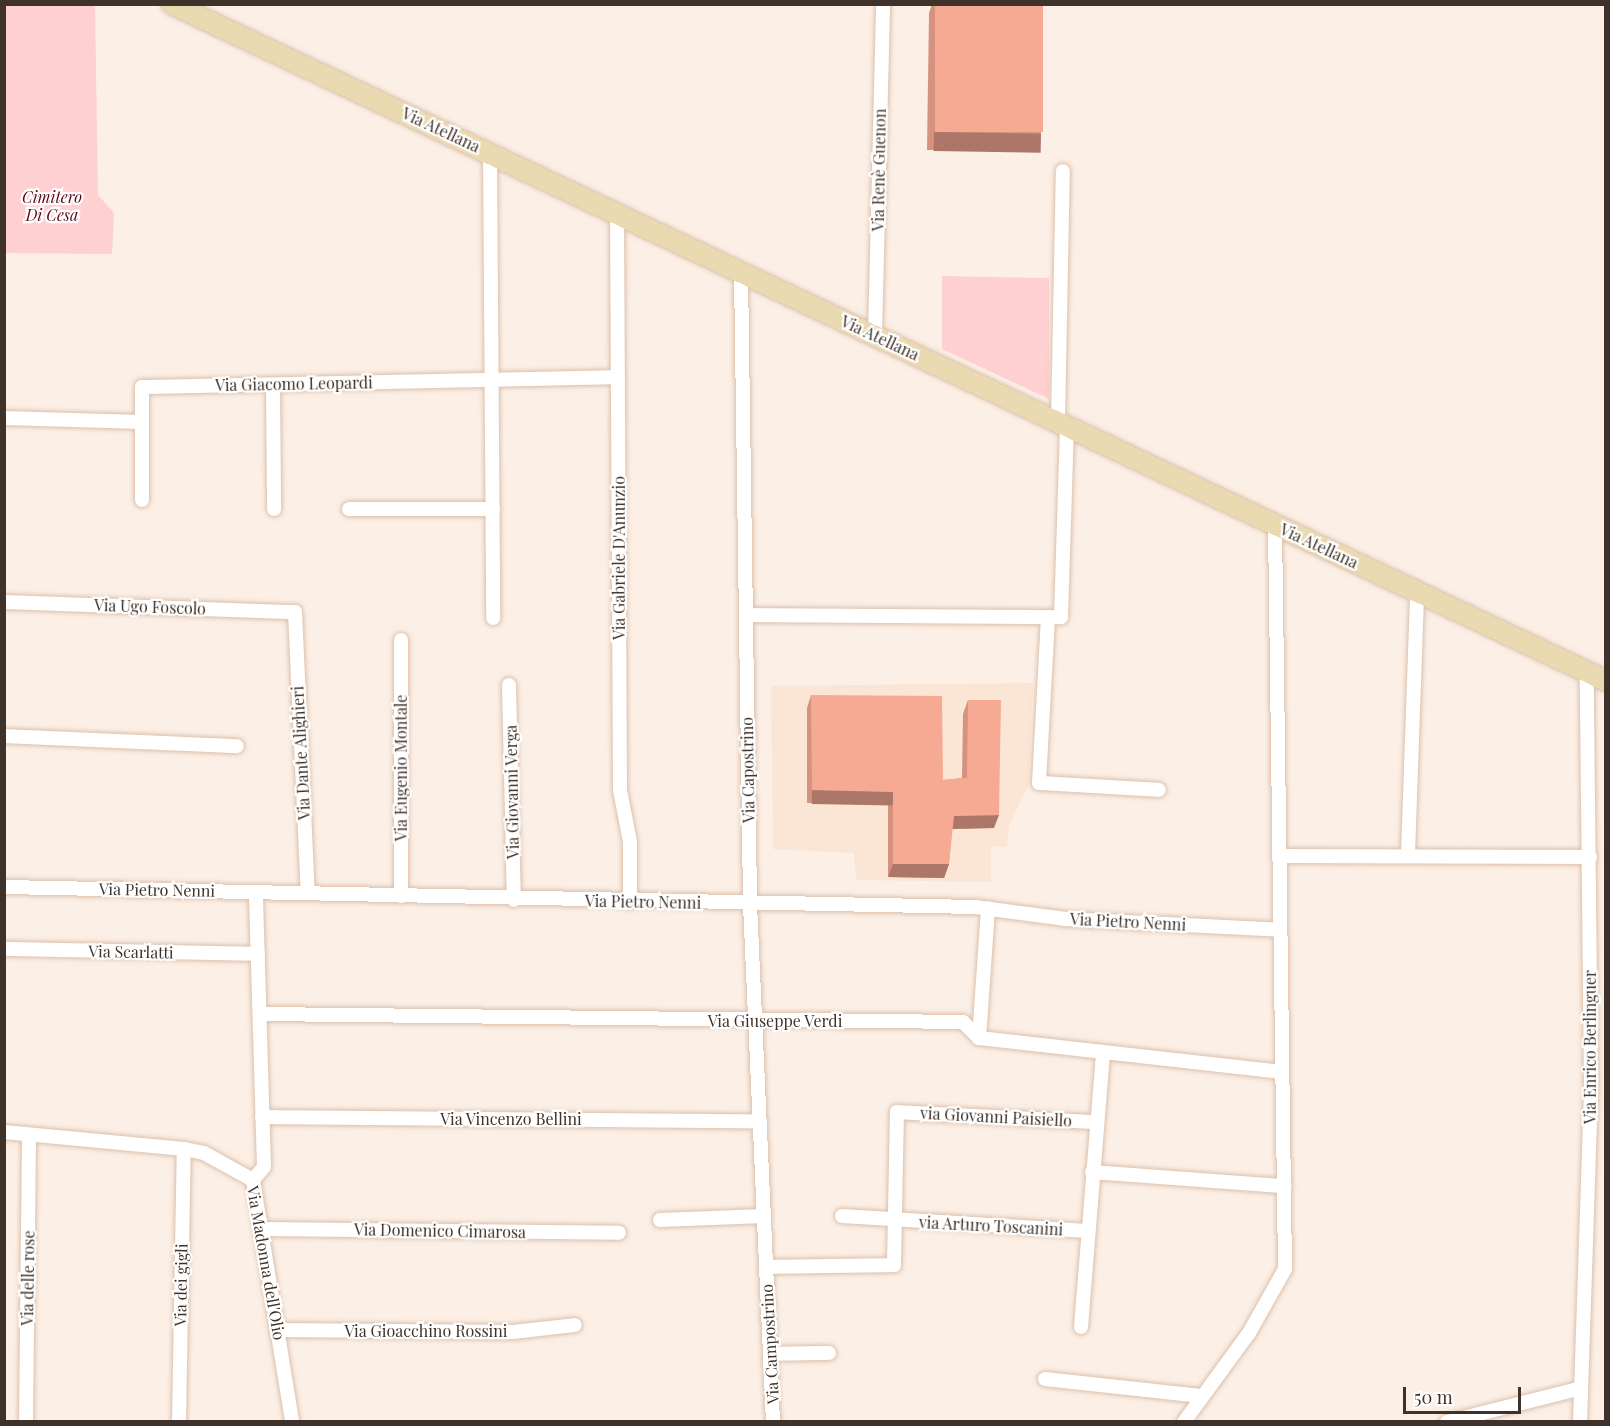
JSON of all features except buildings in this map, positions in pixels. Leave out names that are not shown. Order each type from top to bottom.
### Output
[{"type":"main road","name":"Via Atellana","points":[[172,4],[1605,681]]},
{"type":"street","name":"Via Renè Guenon","points":[[875,335],[883,4]]},
{"type":"street","points":[[490,153],[493,618]]},
{"type":"street","points":[[746,615],[1061,617],[1063,171]]},
{"type":"street","name":"Via Gabriele D'Anunzio","points":[[617,213],[620,790],[630,842],[630,902]]},
{"type":"street","name":"Via Capostrino","points":[[741,272],[750,904],[766,1267]]},
{"type":"street","name":"Via Giacomo Leopardi","points":[[142,422],[142,387],[618,377]]},
{"type":"street","points":[[273,385],[274,509]]},
{"type":"street","points":[[4,418],[142,422],[142,500]]},
{"type":"street","points":[[349,509],[493,509]]},
{"type":"street","points":[[1184,1422],[1249,1334],[1285,1269],[1275,525]]},
{"type":"street","points":[[1408,854],[1417,592]]},
{"type":"street","name":"Via Ugo Foscolo","points":[[4,602],[295,612]]},
{"type":"street","name":"Via Dante Alighieri","points":[[295,612],[308,893]]},
{"type":"street","points":[[1048,617],[1039,783],[1160,790]]},
{"type":"street","name":"Via Eugenio Montale","points":[[401,640],[401,896]]},
{"type":"street","name":"Via Enrico Berlinguer","points":[[1580,1422],[1591,1087],[1587,672]]},
{"type":"street","name":"Via Giovanni Verga","points":[[509,685],[514,900]]},
{"type":"street","points":[[4,736],[237,746]]},
{"type":"street","points":[[1279,856],[1408,854],[1590,857]]},
{"type":"street","name":"Via Pietro Nenni","points":[[4,887],[514,900],[988,908],[1066,919],[1280,930]]},
{"type":"street","points":[[253,1180],[264,1167],[256,892]]},
{"type":"street","points":[[979,1038],[988,908]]},
{"type":"street","name":"Via Scarlatti","points":[[4,950],[258,954]]},
{"type":"street","name":"Via Giuseppe Verdi","points":[[260,1014],[963,1022],[979,1038],[1282,1072]]},
{"type":"street","points":[[1081,1327],[1103,1052]]},
{"type":"street","name":"via Giovanni Paisiello","points":[[895,1221],[897,1112],[1096,1122]]},
{"type":"street","name":"Via Vincenzo Bellini","points":[[262,1117],[760,1121]]},
{"type":"street","name":"Via Madonna dell'Olio","points":[[4,1132],[184,1149],[214,1158],[253,1180],[292,1422]]},
{"type":"street","name":"Via delle rose","points":[[26,1422],[29,1135]]},
{"type":"street","name":"Via dei gigli","points":[[179,1422],[184,1149]]},
{"type":"street","points":[[1092,1172],[1284,1186]]},
{"type":"street","points":[[660,1220],[764,1216]]},
{"type":"street","name":"via Arturo Toscanini","points":[[842,1216],[1088,1231]]},
{"type":"street","points":[[766,1267],[894,1265],[895,1221]]},
{"type":"street","name":"Via Domenico Cimarosa","points":[[261,1229],[619,1233]]},
{"type":"street","name":"Via Campostrino","points":[[766,1267],[773,1422]]},
{"type":"street","name":"Via Gioacchino Rossini","points":[[277,1330],[513,1332],[575,1325]]},
{"type":"street","points":[[770,1354],[829,1353]]},
{"type":"street","points":[[1045,1379],[1201,1396]]},
{"type":"street","points":[[1447,1422],[1581,1388]]},
{"type":"shaded area","points":[[1033,683],[1028,786],[1009,825],[1007,847],[991,846],[991,882],[856,880],[854,853],[773,849],[771,686]]},
{"type":"green space","name":"Cimitero Di Cesa","points":[[5,4],[95,5],[98,195],[114,213],[112,254],[5,253]]},
{"type":"green space","points":[[942,276],[1049,278],[1049,399],[942,349]]}]
